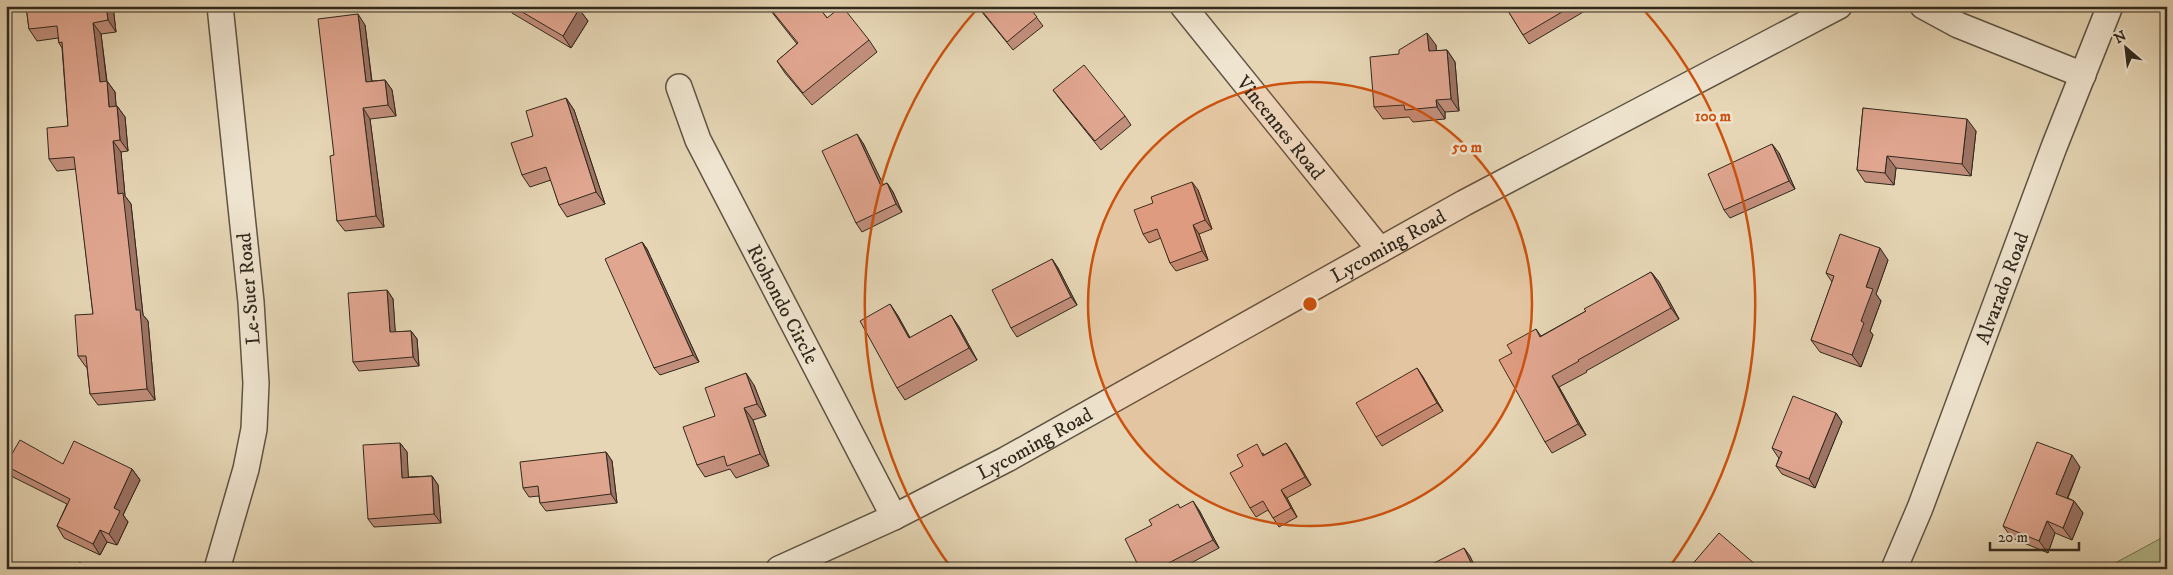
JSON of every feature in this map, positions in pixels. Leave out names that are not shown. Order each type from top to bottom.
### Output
[{"type":"street","name":"Le-Suer Road","points":[[217,569],[246,469],[254,428],[256,383],[251,302],[220,6]]},
{"type":"street","name":"Vincennes Road","points":[[1183,6],[1380,250]]},
{"type":"street","name":"Lycoming Road","points":[[779,569],[894,517],[1007,459],[1473,198],[1839,6]]},
{"type":"street","points":[[1924,6],[1958,25],[2083,75]]},
{"type":"street","name":"Alvarado Road","points":[[1894,569],[1920,508],[2050,157],[2110,6]]},
{"type":"street","name":"Riohondo Circle","points":[[679,88],[698,140],[894,517]]},
{"type":"green space","points":[[2167,535],[2167,569],[2104,569]]},
{"type":"building","points":[[26,6],[106,6],[108,20],[93,23],[100,82],[107,81],[109,107],[117,106],[120,140],[113,141],[118,194],[123,193],[136,310],[140,310],[147,389],[90,394],[86,356],[78,356],[75,315],[93,314],[74,157],[49,159],[47,128],[68,126],[62,42],[59,43],[57,26],[29,29]]},
{"type":"building","points":[[512,6],[576,6],[579,9],[563,36]]},
{"type":"building","points":[[768,6],[818,6],[827,18],[842,6],[869,40],[803,93],[777,61],[798,43]]},
{"type":"building","points":[[978,6],[1028,6],[1037,17],[1007,42]]},
{"type":"building","points":[[1505,6],[1572,6],[1523,35]]},
{"type":"building","points":[[358,14],[366,82],[385,80],[388,105],[363,108],[376,216],[337,221],[330,156],[334,155],[318,19]]},
{"type":"building","points":[[1427,33],[1429,51],[1447,50],[1451,99],[1436,100],[1437,107],[1405,110],[1404,105],[1374,107],[1370,57],[1399,54],[1399,50]]},
{"type":"building","points":[[1084,65],[1125,116],[1095,141],[1053,90]]},
{"type":"building","points":[[566,98],[596,192],[559,205],[546,167],[522,175],[511,143],[533,136],[526,111]]},
{"type":"building","points":[[1863,108],[1967,119],[1962,164],[1887,156],[1885,173],[1857,170]]},
{"type":"building","points":[[857,134],[881,186],[887,183],[896,204],[856,223],[822,151]]},
{"type":"building","points":[[1772,144],[1789,181],[1724,210],[1708,174]]},
{"type":"building","points":[[1192,182],[1205,220],[1193,225],[1202,251],[1170,263],[1157,229],[1143,234],[1134,210],[1153,203],[1151,197]]},
{"type":"building","points":[[1840,234],[1880,248],[1866,287],[1873,289],[1861,321],[1864,323],[1852,355],[1811,340],[1834,276],[1826,273]]},
{"type":"building","points":[[642,242],[693,355],[654,368],[605,259]]},
{"type":"building","points":[[1052,259],[1071,297],[1011,328],[992,290]]},
{"type":"building","points":[[1651,272],[1671,308],[1552,376],[1578,424],[1545,442],[1499,360],[1512,353],[1507,345],[1536,329],[1540,337],[1586,311],[1584,309]]},
{"type":"building","points":[[387,290],[390,332],[411,331],[413,357],[353,362],[348,293]]},
{"type":"building","points":[[890,304],[909,338],[951,315],[969,348],[897,388],[860,321]]},
{"type":"building","points":[[1417,368],[1437,403],[1376,437],[1356,403]]},
{"type":"building","points":[[746,373],[757,404],[744,408],[760,454],[727,466],[724,456],[697,465],[683,427],[715,416],[705,388]]},
{"type":"building","points":[[1793,396],[1836,413],[1809,479],[1776,466],[1782,452],[1772,448]]},
{"type":"building","points":[[20,440],[63,464],[74,441],[132,469],[114,508],[120,511],[109,534],[100,530],[93,544],[57,526],[70,499],[6,466]]},
{"type":"building","points":[[2037,442],[2072,455],[2056,494],[2074,501],[2063,528],[2047,521],[2039,541],[2003,526]]},
{"type":"building","points":[[400,443],[402,478],[432,476],[434,514],[368,519],[363,445]]},
{"type":"building","points":[[1286,443],[1305,477],[1281,490],[1291,508],[1273,518],[1263,501],[1250,508],[1230,473],[1243,466],[1237,455],[1257,444],[1263,456]]},
{"type":"building","points":[[606,452],[611,494],[540,503],[538,486],[523,488],[520,462]]},
{"type":"building","points":[[1193,501],[1213,540],[1157,569],[1140,569],[1125,539],[1152,525],[1149,520],[1178,504],[1180,508]]},
{"type":"building","points":[[1719,533],[1756,565],[1753,569],[1692,569],[1690,567]]},
{"type":"building","points":[[1464,548],[1474,569],[1434,569],[1432,564]]},
{"type":"building","points":[[80,562],[87,569],[73,569]]},
{"type":"building","points":[[1080,563],[1083,569],[1067,569]]}]
